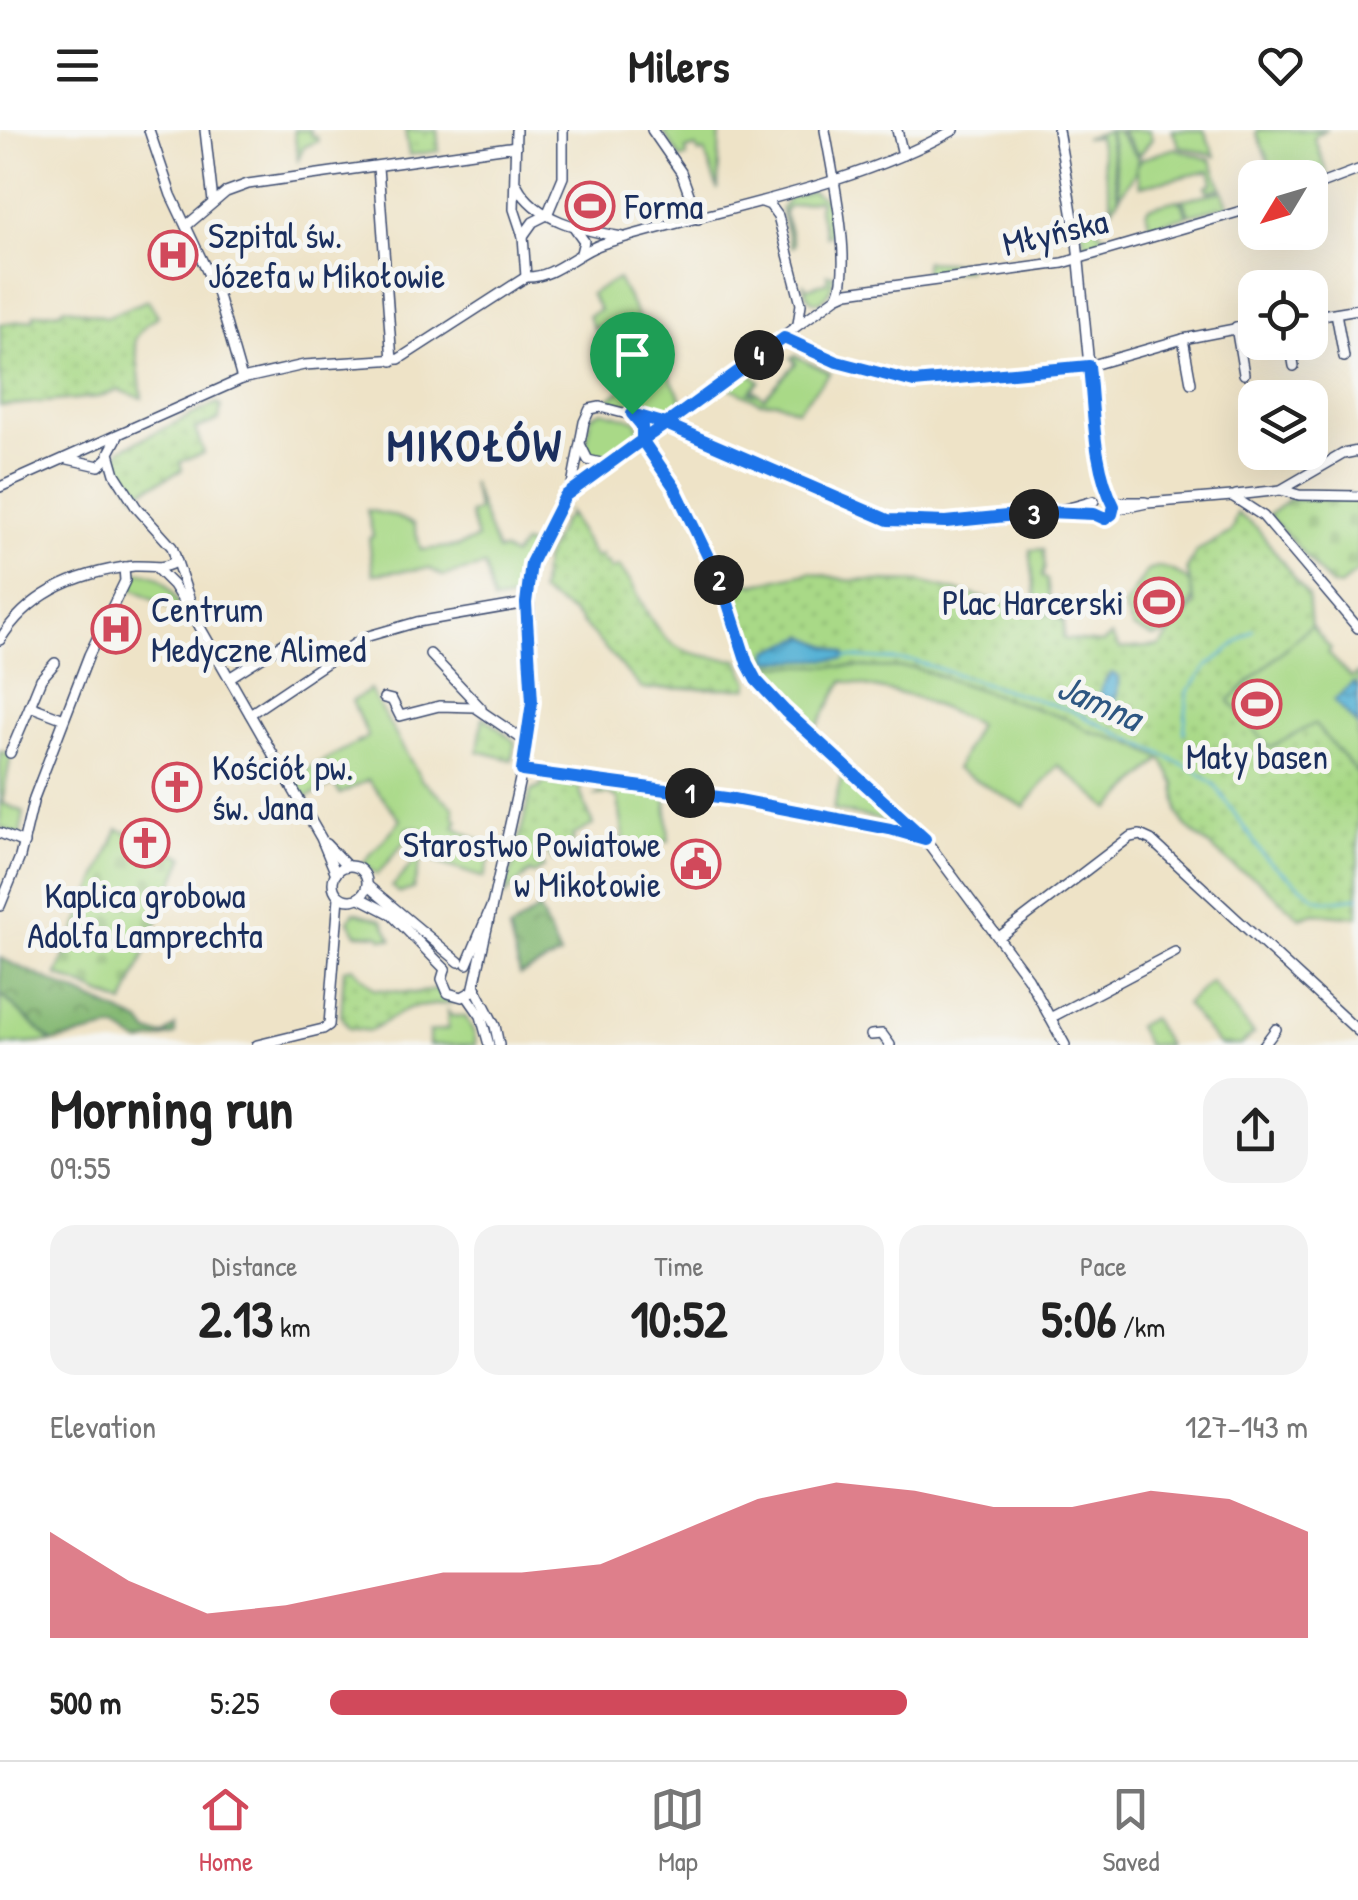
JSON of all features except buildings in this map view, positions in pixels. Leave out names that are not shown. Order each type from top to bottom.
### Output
[{"type":"street","points":[[149,130],[158,165],[217,292],[242,379]]},
{"type":"street","points":[[205,130],[213,202]]},
{"type":"street","points":[[516,130],[514,209],[523,236],[526,277]]},
{"type":"street","points":[[523,236],[533,222],[547,216],[563,176],[564,130]]},
{"type":"street","points":[[652,130],[676,164],[698,219]]},
{"type":"street","name":"Młyńska","points":[[824,130],[844,276],[837,297]]},
{"type":"street","points":[[897,130],[903,155]]},
{"type":"street","points":[[0,487],[65,459],[87,455],[94,443],[242,379],[304,365],[392,361],[412,353],[526,277],[548,274],[581,252],[832,180],[903,155],[954,130]]},
{"type":"street","points":[[1047,512],[1094,514],[1105,519],[1068,176],[1058,130]]},
{"type":"street","points":[[186,226],[226,192],[248,184],[516,146]]},
{"type":"street","points":[[378,166],[392,361]]},
{"type":"street","points":[[1328,181],[1358,170]]},
{"type":"street","points":[[816,183],[834,194],[850,174]]},
{"type":"street","points":[[517,185],[527,202],[547,216],[574,227],[626,238]]},
{"type":"street","points":[[778,216],[780,202],[787,193]]},
{"type":"street","points":[[759,202],[770,205],[778,216],[797,284],[801,318],[786,336],[821,356],[867,372],[914,382],[1089,366],[1236,327],[1244,374]]},
{"type":"street","name":"Młyńska","points":[[642,440],[837,297],[1078,259],[1238,212]]},
{"type":"street","points":[[574,227],[584,241],[581,252]]},
{"type":"street","points":[[844,276],[850,285],[863,290]]},
{"type":"street","points":[[797,284],[806,302],[826,307]]},
{"type":"street","points":[[1328,314],[1358,309]]},
{"type":"street","points":[[1336,313],[1344,358]]},
{"type":"street","points":[[1183,338],[1191,382]]},
{"type":"street","points":[[1293,360],[1294,366]]},
{"type":"street","points":[[445,970],[463,963],[491,907],[528,743],[532,674],[526,603],[531,563],[565,496],[590,409],[600,407],[666,424],[888,520],[946,522],[1105,502],[1148,503],[1281,490],[1299,495],[1358,496]]},
{"type":"street","points":[[632,414],[642,426],[642,440],[675,488],[723,588],[756,680],[925,839],[1028,978],[1065,1045]]},
{"type":"street","points":[[87,455],[93,465],[107,458],[118,435]]},
{"type":"street","points":[[565,496],[642,440]]},
{"type":"street","points":[[101,443],[114,474],[142,516],[168,540],[194,615]]},
{"type":"street","points":[[581,446],[591,462],[608,464]]},
{"type":"street","points":[[1281,490],[1343,454],[1358,451]]},
{"type":"street","points":[[1232,496],[1263,516],[1358,628]]},
{"type":"street","points":[[1094,514],[1105,502]]},
{"type":"street","points":[[0,640],[22,610],[59,584],[124,568],[170,565],[175,553]]},
{"type":"street","points":[[154,567],[168,578],[194,615],[321,838],[336,874],[333,885],[339,897],[338,927],[330,1024],[323,1030],[258,1045]]},
{"type":"street","points":[[0,906],[24,843],[34,798],[100,629],[122,588],[124,568]]},
{"type":"street","points":[[250,714],[365,638],[436,618],[526,603]]},
{"type":"street","points":[[229,678],[286,642]]},
{"type":"street","points":[[430,654],[499,726],[528,743]]},
{"type":"street","points":[[10,754],[41,679],[55,664]]},
{"type":"street","points":[[384,698],[392,700],[400,716],[439,706],[482,710]]},
{"type":"street","points":[[30,706],[64,719]]},
{"type":"street","points":[[522,771],[734,799],[925,839]]},
{"type":"street","points":[[0,833],[24,843]]},
{"type":"street","points":[[1000,937],[1130,838],[1140,835],[1151,840],[1358,1031]]},
{"type":"street","points":[[321,838],[347,866],[363,871],[368,886],[476,974]]},
{"type":"street","points":[[336,874],[347,866]]},
{"type":"street","points":[[338,927],[368,886]]},
{"type":"street","points":[[339,897],[390,914],[445,970]]},
{"type":"street","points":[[491,907],[475,987],[495,1026],[498,1045]]},
{"type":"street","points":[[1050,1018],[1175,952]]},
{"type":"street","points":[[445,970],[442,984],[448,993],[467,996],[475,987]]},
{"type":"street","points":[[467,996],[481,1016],[489,1045]]},
{"type":"street","points":[[1264,1045],[1276,1029]]},
{"type":"street","points":[[871,1035],[882,1034],[890,1045]]},
{"type":"green space","points":[[294,130],[310,130],[318,141],[304,147],[298,160]]},
{"type":"green space","points":[[405,130],[437,130],[439,151],[409,155]]},
{"type":"green space","points":[[662,130],[720,130],[718,190],[704,151],[699,153],[696,147],[686,150],[687,157],[681,159]]},
{"type":"green space","points":[[1116,130],[1138,158],[1135,173],[1120,196],[1110,131]]},
{"type":"green space","points":[[1120,130],[1149,130],[1152,139],[1139,156]]},
{"type":"green space","points":[[1172,130],[1204,130],[1215,156],[1179,146]]},
{"type":"green space","points":[[1325,130],[1314,137],[1322,160],[1268,160],[1256,132]]},
{"type":"green space","points":[[1108,131],[1118,199],[1112,208],[1098,210],[1112,206],[1098,137],[1084,138]]},
{"type":"green space","points":[[1175,148],[1211,160],[1222,188],[1208,191],[1206,186],[1213,183],[1210,171],[1140,186],[1136,168],[1141,159]]},
{"type":"green space","points":[[811,191],[829,201],[834,233],[826,236],[817,200],[787,207],[784,212],[794,245],[791,247],[781,209],[789,198]]},
{"type":"green space","points":[[1223,191],[1229,208],[1189,215],[1180,200]]},
{"type":"green space","points":[[1177,200],[1187,216],[1150,226],[1146,212],[1149,207]]},
{"type":"green space","points":[[1095,221],[1106,239],[1099,246],[1086,249],[1081,227]]},
{"type":"green space","points":[[925,261],[965,263],[967,270],[925,274]]},
{"type":"green space","points":[[827,274],[834,275],[829,293],[820,302],[812,301],[803,283],[806,288],[828,282]]},
{"type":"green space","points":[[618,279],[683,402],[666,414],[605,401],[641,378],[617,328],[610,330],[606,323],[594,329],[588,316],[600,310],[590,294]]},
{"type":"green space","points":[[148,300],[158,316],[135,339],[142,398],[118,390],[99,397],[0,406],[0,324],[34,319],[34,314],[65,307],[106,317]]},
{"type":"green space","points":[[795,356],[830,373],[797,410],[777,402],[760,402],[727,386],[748,371],[760,381],[749,392],[754,394],[754,390],[764,398],[796,363],[791,358]]},
{"type":"green space","points":[[217,403],[221,407],[219,420],[195,429],[204,453],[180,462],[182,470],[135,494],[114,460],[121,449]]},
{"type":"green space","points":[[602,411],[636,420],[640,431],[599,461],[593,460],[586,449],[591,416]]},
{"type":"green space","points":[[471,482],[497,551],[513,556],[523,544],[531,546],[523,567],[519,598],[493,602],[485,566],[442,576],[429,568],[373,574],[369,538],[373,536],[367,510],[414,524],[421,550],[459,546],[477,539],[470,514],[478,510]]},
{"type":"green space","points":[[1289,499],[1358,500],[1358,571],[1340,586],[1331,585],[1269,515]]},
{"type":"green space","points":[[568,512],[595,558],[601,555],[611,570],[619,566],[651,620],[670,642],[696,654],[738,660],[748,688],[642,689],[573,613],[540,593],[544,560]]},
{"type":"green space","points":[[1237,513],[1257,528],[1308,596],[1311,625],[1229,700],[1270,748],[1314,724],[1358,774],[1358,917],[1314,913],[1300,918],[1257,879],[1237,869],[1185,826],[1178,812],[1175,784],[1162,759],[1131,743],[915,668],[769,665],[762,674],[729,581],[755,584],[810,572],[846,580],[920,582],[1054,615],[1064,622],[1063,639],[1102,643],[1111,636],[1120,649],[1160,646],[1195,605],[1187,569],[1197,551],[1231,532]]},
{"type":"green space","points":[[1043,549],[1042,576],[1047,580],[1050,600],[1063,599],[1064,622],[1037,610],[1030,550]]},
{"type":"green space","name":"Plac Harcerski","points":[[1157,567],[1183,577],[1193,595],[1188,610],[1167,634],[1153,637],[1133,628],[1124,607],[1146,572]]},
{"type":"green space","points":[[140,572],[156,576],[168,586],[181,614],[132,588],[134,575]]},
{"type":"green space","points":[[1311,625],[1331,649],[1328,653],[1351,678],[1358,673],[1358,774],[1314,724],[1270,749],[1229,700]]},
{"type":"green space","points":[[769,665],[915,668],[1065,718],[1162,758],[1110,809],[1058,765],[1024,807],[956,769],[978,724],[915,697],[843,681],[816,729],[762,674]]},
{"type":"green space","points":[[370,690],[422,781],[454,807],[458,820],[454,827],[489,845],[492,850],[484,878],[435,862],[432,837],[416,827],[407,828],[407,839],[377,875],[363,863],[401,820],[368,780],[340,794],[334,784],[305,798],[294,776],[368,737],[352,701]]},
{"type":"green space","points":[[483,716],[515,742],[512,760],[478,751]]},
{"type":"green space","points":[[0,751],[11,755],[2,803],[24,812],[20,836],[0,827]]},
{"type":"green space","points":[[842,775],[889,816],[890,822],[833,810]]},
{"type":"green space","points":[[542,782],[582,787],[580,792],[593,825],[572,836],[570,857],[564,854],[553,861],[543,847],[534,853],[544,867],[534,874],[530,872],[505,895],[531,791],[541,787]]},
{"type":"green space","points":[[602,789],[666,797],[669,841],[632,846],[612,841],[624,839],[618,799],[609,794],[596,795]]},
{"type":"green space","points":[[118,829],[184,857],[124,1004],[57,975]]},
{"type":"green space","points":[[419,856],[413,889],[400,893],[392,887]]},
{"type":"green space","points":[[539,909],[560,956],[520,975],[509,930]]},
{"type":"green space","points":[[354,912],[382,920],[392,939],[357,934],[349,921]]},
{"type":"green space","points":[[0,958],[141,1022],[149,1033],[165,1035],[175,1026],[175,1035],[140,1043],[110,1029],[52,1042],[0,994]]},
{"type":"green space","points":[[353,967],[374,989],[413,993],[437,990],[451,1003],[409,1008],[369,1031],[349,1028],[341,1016],[344,969]]},
{"type":"green space","points":[[1211,982],[1254,1034],[1240,1045],[1219,1045],[1185,1004]]},
{"type":"green space","points":[[0,994],[52,1042],[0,1045]]},
{"type":"green space","points":[[447,1010],[451,1016],[465,1016],[476,1045],[429,1045],[429,1032],[448,1029]]},
{"type":"green space","points":[[1152,1018],[1167,1045],[1147,1045],[1137,1026]]},
{"type":"water","points":[[805,636],[845,653],[844,659],[768,661],[769,651]]},
{"type":"water","points":[[1112,673],[1118,677],[1118,686],[1109,712],[1101,703],[1100,692]]},
{"type":"water","points":[[1353,683],[1358,688],[1358,726],[1334,700]]},
{"type":"waterway","points":[[1184,733],[1188,691],[1207,667],[1253,630]]},
{"type":"waterway","name":"Jamna","points":[[844,657],[914,661],[1070,710],[1195,770],[1215,785],[1265,858],[1316,898],[1328,901],[1358,897]]},
{"type":"place","name":"Forma","points":[[590,206]]},
{"type":"place","name":"Szpital św. Józefa w Mikołowie","points":[[173,255]]},
{"type":"place","name":"Plac Harcerski","points":[[1159,602]]},
{"type":"place","name":"Centrum Medyczne Alimed","points":[[116,629]]},
{"type":"place","name":"Mały basen","points":[[1257,704]]},
{"type":"place","name":"Kościół pw. św. Jana","points":[[177,787]]},
{"type":"place","name":"Kaplica grobowa Adolfa Lamprechta","points":[[145,843]]},
{"type":"place","name":"Starostwo Powiatowe w Mikołowie","points":[[696,864]]},
{"type":"district","name":"MIKOŁÓW","points":[[475,444]]},
{"type":"route","points":[[632,414],[642,426],[642,440],[574,486],[531,563],[526,603],[532,702],[522,771],[734,799],[925,839],[756,680],[723,588],[675,488],[642,440],[666,424],[888,520],[946,522],[1047,512],[1094,514],[1105,519],[1114,506],[1106,497],[1098,459],[1089,366],[914,382],[837,362],[784,338],[666,424],[632,414]]}]
